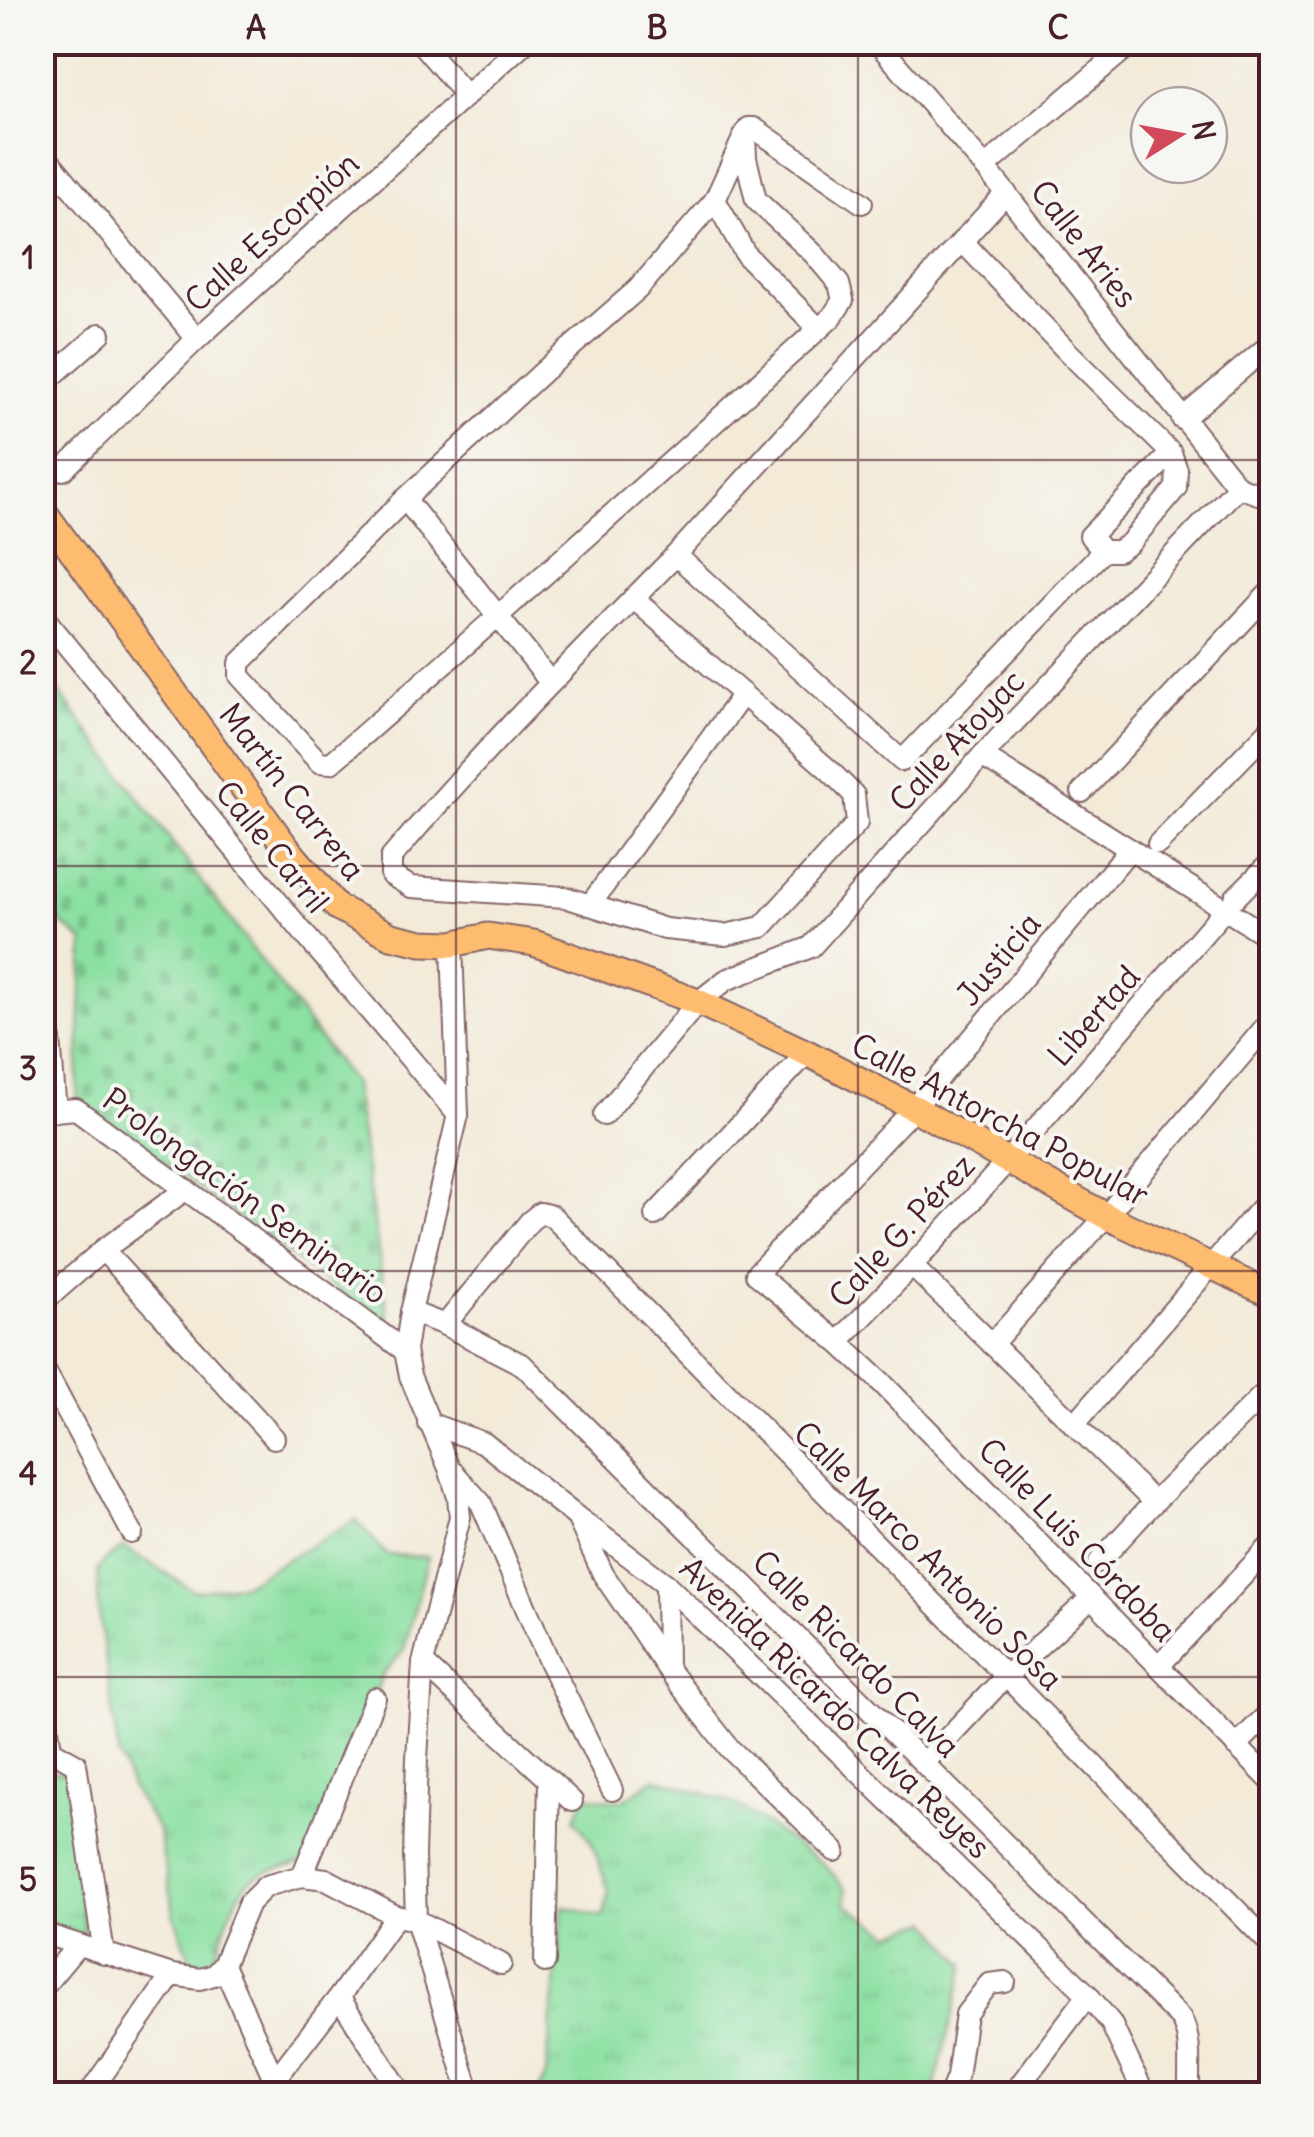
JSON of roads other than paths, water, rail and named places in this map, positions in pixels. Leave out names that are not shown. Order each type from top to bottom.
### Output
[{"type":"main road","name":"Martín Carrera","points":[[42,509],[286,847],[337,907],[392,936],[422,944],[452,944],[488,936],[534,943],[698,1002]]},
{"type":"main road","name":"Calle Antorcha Popular","points":[[698,1002],[914,1108],[1106,1216],[1272,1295]]},
{"type":"street","points":[[420,42],[466,96]]},
{"type":"street","name":"Calle Escorpión","points":[[63,470],[198,340],[525,42]]},
{"type":"street","name":"Calle Aries","points":[[877,42],[986,168],[1182,420],[1260,496]]},
{"type":"street","points":[[986,168],[1133,42]]},
{"type":"street","points":[[745,134],[756,200],[840,284],[843,300],[832,317],[331,763],[319,762],[240,676],[240,664],[405,499],[638,290],[715,200],[745,134],[749,128],[862,203]]},
{"type":"street","points":[[42,152],[198,340]]},
{"type":"street","points":[[633,598],[830,770],[854,795],[856,823],[762,927],[724,935],[664,928],[565,897],[410,887],[391,875],[391,858],[448,791],[550,682],[676,554],[1006,193]]},
{"type":"street","points":[[715,200],[746,256],[819,329]]},
{"type":"street","points":[[676,554],[902,761],[1103,551],[1118,550],[1130,543],[1176,488],[1176,470],[1170,453],[962,242]]},
{"type":"street","points":[[42,385],[100,334]]},
{"type":"street","points":[[1182,420],[1272,344]]},
{"type":"street","points":[[1103,551],[1090,536],[1170,453]]},
{"type":"street","name":"Calle Atoyac","points":[[604,1115],[698,1002],[726,980],[812,947],[982,756],[1260,496]]},
{"type":"street","points":[[405,499],[550,682]]},
{"type":"street","points":[[1082,792],[1272,590]]},
{"type":"street","name":"Calle Carril","points":[[42,615],[458,1115]]},
{"type":"street","points":[[590,905],[742,694]]},
{"type":"street","points":[[1158,844],[1272,727]]},
{"type":"street","points":[[982,756],[1130,848],[1230,904],[1272,939]]},
{"type":"street","name":"Justicia","points":[[756,1274],[914,1108],[1130,848]]},
{"type":"street","name":"Libertad","points":[[1009,1160],[1230,904],[1272,861]]},
{"type":"street","points":[[452,944],[458,1115],[410,1312],[405,1351],[410,1376],[449,1468],[460,1517],[423,1664],[406,1918],[470,2094]]},
{"type":"street","points":[[45,980],[49,1111]]},
{"type":"street","points":[[992,1344],[1272,1019]]},
{"type":"street","points":[[655,1214],[807,1054]]},
{"type":"street","name":"Prolongación Seminario","points":[[49,1111],[76,1109],[405,1351]]},
{"type":"street","name":"Calle G. Pérez","points":[[838,1342],[1009,1160]]},
{"type":"street","points":[[42,1303],[103,1250],[186,1190]]},
{"type":"street","points":[[1074,1426],[1272,1195]]},
{"type":"street","name":"Calle Marco Antonio Sosa","points":[[445,1324],[530,1222],[540,1212],[552,1216],[1272,1946]]},
{"type":"street","points":[[103,1250],[274,1438]]},
{"type":"street","points":[[913,1266],[1154,1502]]},
{"type":"street","name":"Calle Luis Córdoba","points":[[756,1274],[879,1380],[1272,1782]]},
{"type":"street","name":"Calle Ricardo Calva","points":[[410,1312],[445,1324],[523,1365],[1181,2019],[1188,2041],[1189,2094]]},
{"type":"street","points":[[42,1365],[132,1533]]},
{"type":"street","points":[[1099,1562],[1272,1386]]},
{"type":"street","name":"Avenida Ricardo Calva Reyes","points":[[428,1423],[484,1442],[666,1584],[1088,1996],[1111,2022],[1144,2094]]},
{"type":"street","points":[[449,1468],[481,1503],[547,1657],[612,1790]]},
{"type":"street","points":[[577,1517],[603,1574],[667,1668],[730,1749],[834,1851]]},
{"type":"street","points":[[1158,1666],[1272,1544]]},
{"type":"street","points":[[666,1584],[667,1668]]},
{"type":"street","points":[[924,1763],[1006,1676],[1092,1597]]},
{"type":"street","points":[[423,1664],[572,1801]]},
{"type":"street","points":[[42,1687],[51,1750],[76,1764],[104,1954]]},
{"type":"street","points":[[302,1876],[375,1698]]},
{"type":"street","points":[[1236,1746],[1272,1710]]},
{"type":"street","points":[[545,1962],[550,1780]]},
{"type":"street","points":[[42,1934],[200,1979],[214,1975],[223,1966],[248,1903],[266,1886],[302,1876],[326,1879],[501,1964]]},
{"type":"street","points":[[269,2088],[339,1996],[406,1918]]},
{"type":"street","points":[[42,1988],[77,1946]]},
{"type":"street","points":[[223,1966],[269,2088]]},
{"type":"street","points":[[88,2094],[172,1974]]},
{"type":"street","points":[[950,2094],[957,2077],[966,2014],[989,1984],[1005,1982]]},
{"type":"street","points":[[339,1996],[402,2094]]},
{"type":"street","points":[[1014,2094],[1088,1996]]},
{"type":"street","points":[[1178,2094],[1189,2094]]}]
